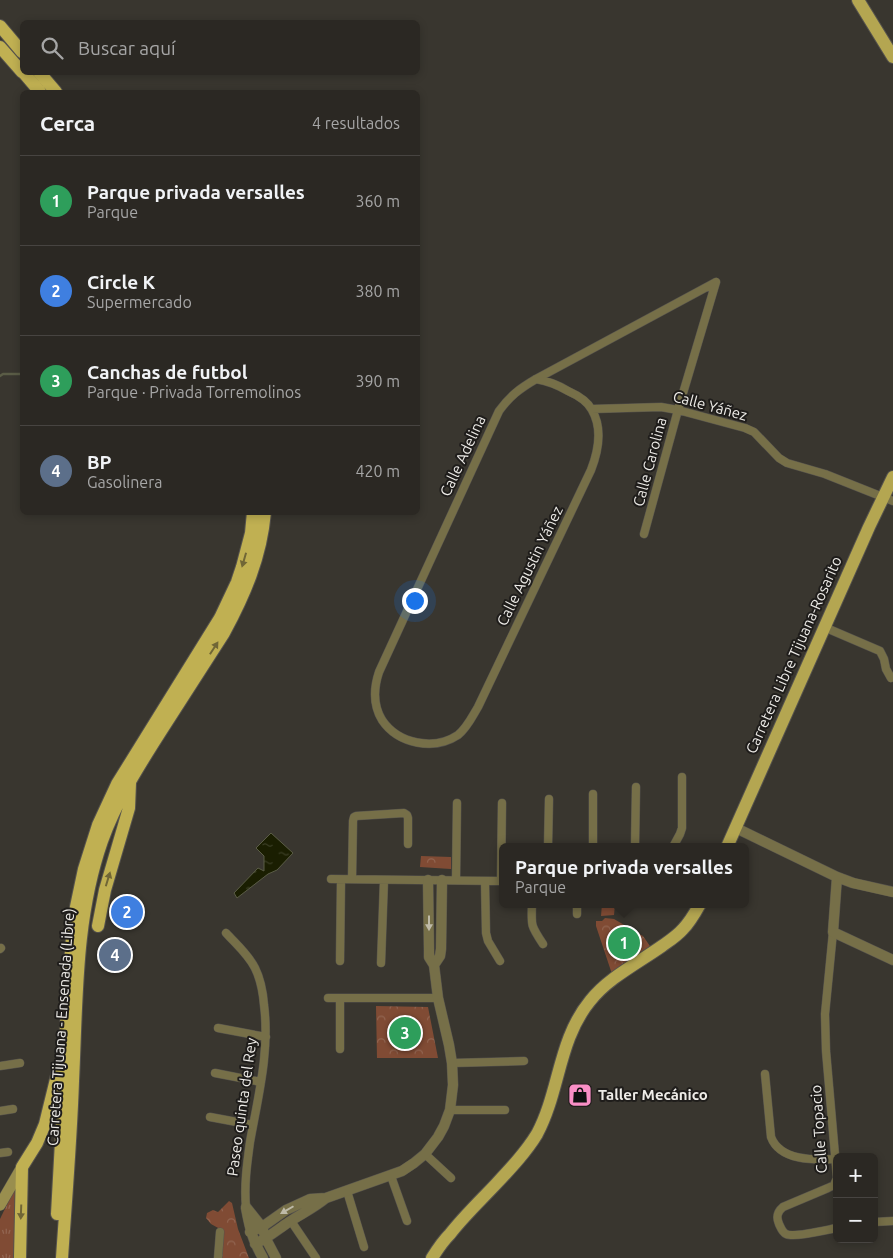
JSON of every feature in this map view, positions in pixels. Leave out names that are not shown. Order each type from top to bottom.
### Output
[{"type":"highway","points":[[0,26],[20,50]]},
{"type":"highway","points":[[0,47],[20,69]]},
{"type":"highway","points":[[0,57],[20,69]]},
{"type":"highway","points":[[25,75],[38,90]]},
{"type":"highway","points":[[42,75],[54,90]]},
{"type":"highway","name":"Carretera Tijuana - Ensenada (Libre)","points":[[54,1258],[73,921],[82,877],[92,841],[117,784],[220,618],[238,582],[251,533],[253,515]]},
{"type":"highway","name":"Carretera Tijuana - Ensenada (Libre)","points":[[62,1258],[82,921],[94,866],[102,840],[130,780],[235,613],[256,564],[265,515]]},
{"type":"highway","points":[[98,926],[101,905],[127,817],[130,801],[130,780]]},
{"type":"highway","points":[[20,1258],[22,1167],[37,1143],[45,1124],[65,1041]]},
{"type":"main road","points":[[858,0],[893,57]]},
{"type":"main road","name":"Carretera Libre Tijuana-Rosarito","points":[[729,843],[866,535],[889,499],[893,477]]},
{"type":"main road","points":[[432,1258],[449,1234],[515,1163],[529,1145],[543,1120],[573,1027],[590,1000],[603,987],[682,930],[698,908]]},
{"type":"main road","points":[[0,1205],[22,1167]]},
{"type":"street","name":"Calle Adelina","points":[[404,738],[390,729],[382,720],[375,695],[376,682],[499,412],[508,399],[517,391],[716,282]]},
{"type":"street","name":"Calle Carolina","points":[[644,534],[716,282]]},
{"type":"street","points":[[536,380],[548,381],[562,387],[581,398],[592,409]]},
{"type":"street","name":"Calle Yáñez","points":[[592,409],[661,407],[745,428],[754,432],[780,458],[788,463],[825,474],[889,499]]},
{"type":"street","name":"Calle Agustin Yáñez","points":[[404,738],[420,744],[449,740],[459,734],[467,725],[478,707],[596,457],[598,434],[597,422],[592,409]]},
{"type":"street","points":[[824,627],[880,651],[891,678]]},
{"type":"street","points":[[675,843],[682,828],[682,777]]},
{"type":"street","points":[[635,843],[636,787]]},
{"type":"street","points":[[593,794],[593,843]]},
{"type":"street","points":[[548,843],[549,799]]},
{"type":"street","points":[[456,880],[458,803]]},
{"type":"street","points":[[502,803],[502,843]]},
{"type":"street","points":[[352,879],[352,821],[354,817],[404,813],[408,818],[408,844]]},
{"type":"street","points":[[736,828],[837,877],[853,883],[893,892]]},
{"type":"street","points":[[837,877],[833,932],[893,960]]},
{"type":"street","points":[[330,880],[499,881]]},
{"type":"street","points":[[340,961],[341,880]]},
{"type":"street","points":[[381,963],[384,880]]},
{"type":"street","points":[[250,1232],[262,1227],[286,1210],[310,1198],[326,1198],[402,1171],[425,1154],[444,1126],[450,1110],[453,1085],[452,1063],[438,998],[434,965],[428,951],[428,880]]},
{"type":"street","points":[[434,965],[440,956],[441,949],[442,880]]},
{"type":"street","points":[[485,881],[486,933],[488,941],[500,961]]},
{"type":"street","points":[[532,908],[533,929],[543,944]]},
{"type":"street","points":[[577,908],[577,914]]},
{"type":"street","name":"Calle Topacio","points":[[833,932],[826,1014],[826,1051],[834,1153]]},
{"type":"street","name":"Paseo quinta del Rey","points":[[226,933],[255,968],[265,1006],[266,1037],[262,1082],[253,1125],[244,1188],[246,1207]]},
{"type":"street","points":[[328,998],[438,998]]},
{"type":"street","points":[[340,998],[340,1049]]},
{"type":"street","points":[[218,1028],[266,1037]]},
{"type":"street","points":[[452,1063],[524,1062]]},
{"type":"street","points":[[0,1066],[20,1063]]},
{"type":"street","points":[[214,1073],[262,1082]]},
{"type":"street","points":[[765,1074],[771,1137],[774,1144],[789,1154],[805,1159],[833,1159]]},
{"type":"street","points":[[0,1111],[13,1109]]},
{"type":"street","points":[[450,1110],[505,1110]]},
{"type":"street","points":[[210,1117],[253,1125]]},
{"type":"street","points":[[425,1154],[451,1178]]},
{"type":"street","points":[[390,1176],[407,1221]]},
{"type":"street","name":"Calle Topacio","points":[[833,1185],[783,1207],[777,1216],[781,1230],[788,1235],[833,1229]]},
{"type":"street","points":[[347,1191],[364,1247]]},
{"type":"street","points":[[255,1244],[266,1239],[326,1198]]},
{"type":"street","points":[[246,1207],[262,1227],[276,1258]]},
{"type":"street","points":[[246,1207],[250,1232],[263,1258]]},
{"type":"street","points":[[290,1221],[316,1258]]},
{"type":"street","points":[[878,1222],[893,1221]]},
{"type":"street","points":[[218,1258],[220,1232]]},
{"type":"green space","points":[[421,856],[451,857],[451,869],[420,867]]},
{"type":"green space","points":[[602,908],[615,908],[614,915],[601,916]]},
{"type":"green space","points":[[605,918],[614,919],[643,936],[652,949],[612,974],[596,926],[596,921],[602,921]]},
{"type":"green space","points":[[376,1006],[428,1007],[438,1058],[377,1058]]},
{"type":"green space","points":[[18,1182],[17,1258],[0,1258],[0,1219]]},
{"type":"green space","points":[[229,1201],[232,1203],[238,1229],[249,1258],[218,1258],[220,1229],[211,1224],[206,1218],[207,1213],[213,1210],[218,1212]]},
{"type":"water","points":[[271,833],[293,853],[277,870],[268,874],[237,898],[234,893],[258,868],[264,871],[264,856],[256,848]]},
{"type":"waterway","points":[[0,376],[3,374],[20,374]]},
{"type":"place","name":"Circle K","points":[[127,912]]},
{"type":"place","name":"Parque privada versalles","points":[[624,943]]},
{"type":"place","name":"BP","points":[[115,955]]},
{"type":"place","name":"Canchas de futbol","points":[[405,1033]]},
{"type":"place","name":"Taller Mecánico","points":[[580,1095]]}]
